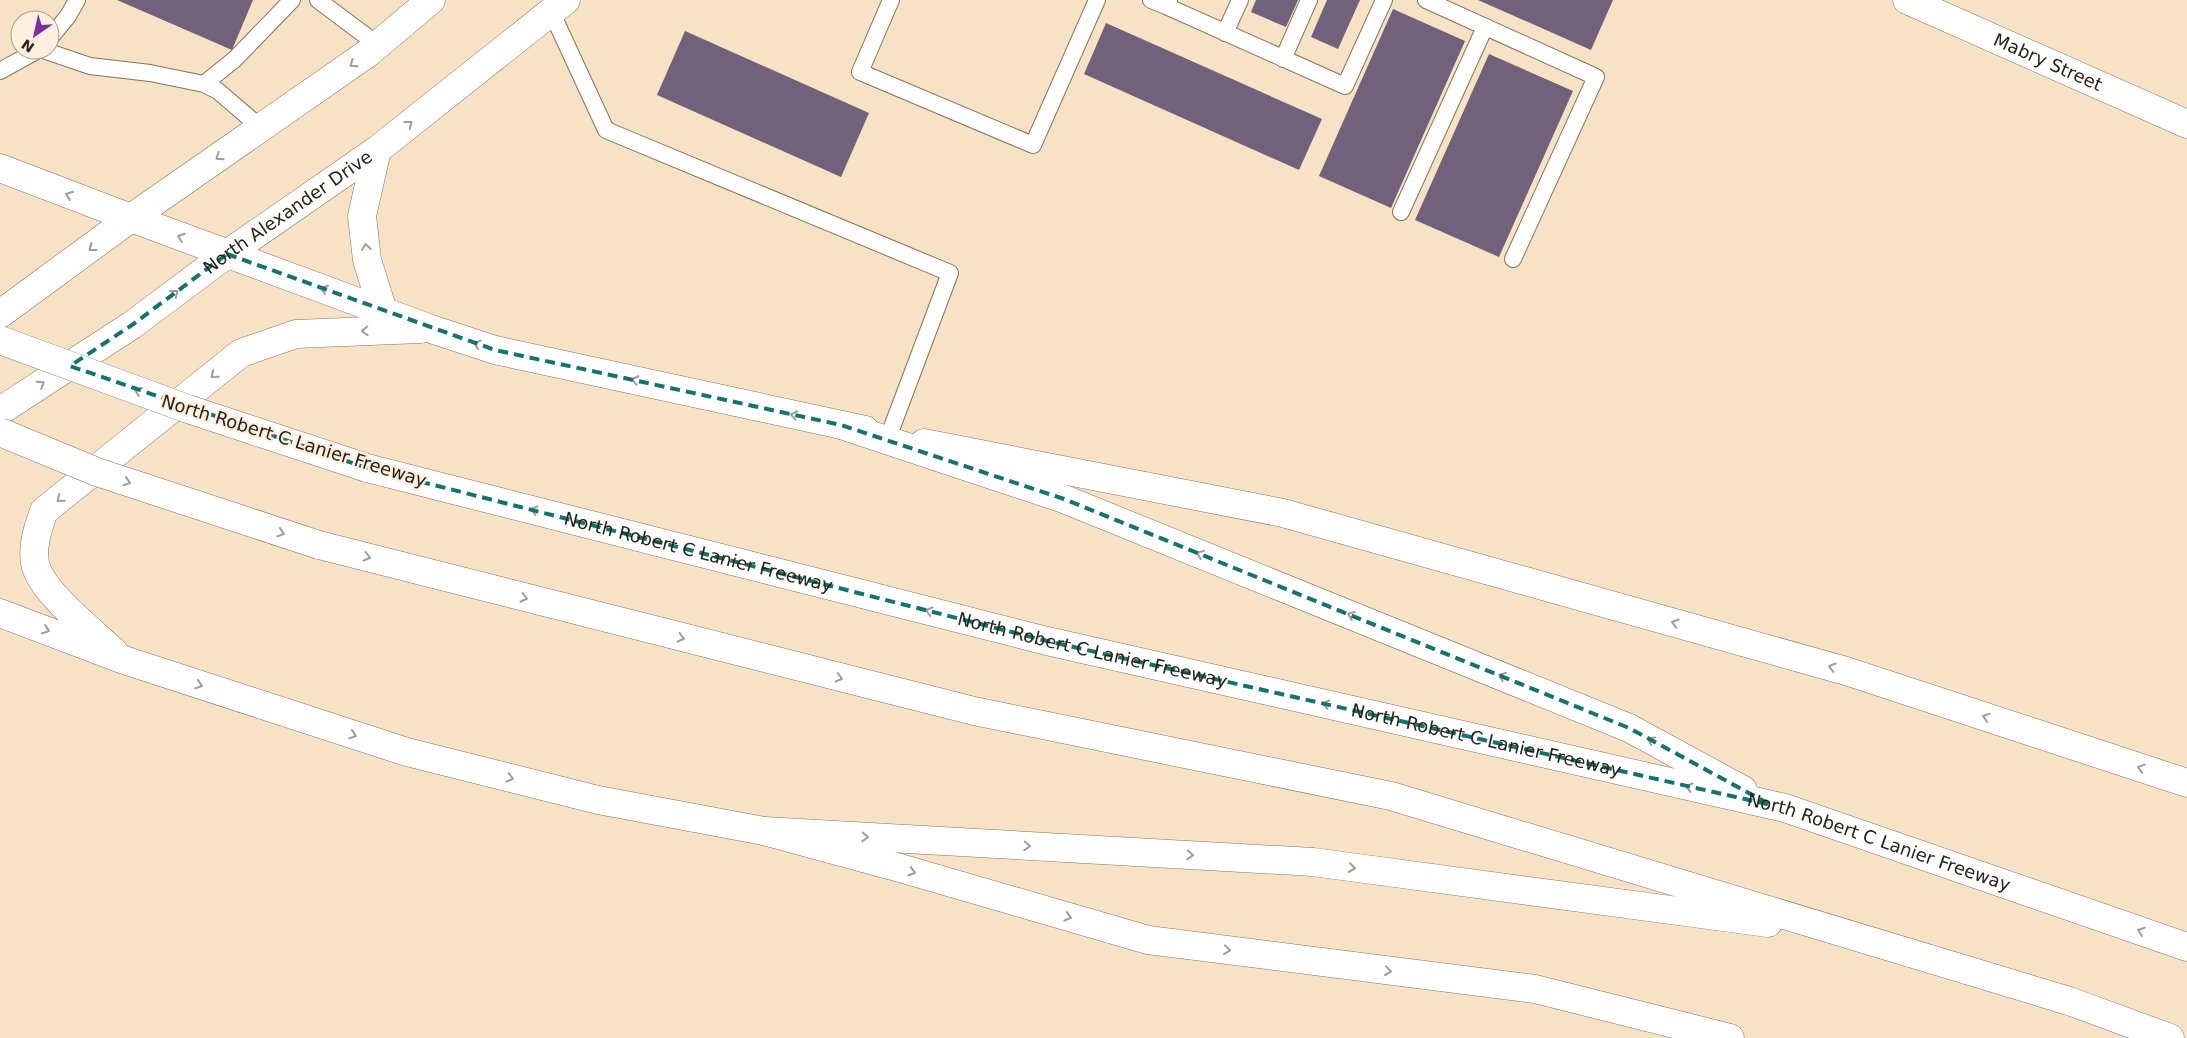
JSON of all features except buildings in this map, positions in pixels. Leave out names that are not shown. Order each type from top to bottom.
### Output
[{"type":"main road","points":[[0,314],[131,218],[378,44],[431,0]]},
{"type":"main road","name":"Mabry Street","points":[[1908,0],[2187,124]]},
{"type":"main road","name":"North Alexander Drive","points":[[0,411],[132,325],[227,254],[376,150],[559,6]]},
{"type":"main road","points":[[376,150],[362,216],[367,260],[383,311]]},
{"type":"main road","points":[[0,168],[227,254],[431,329],[495,350],[889,435],[1284,513],[1846,671],[2187,783]]},
{"type":"main road","points":[[121,659],[48,590],[35,564],[35,537],[44,511],[241,353],[296,334],[431,329]]},
{"type":"main road","name":"North Robert C Lanier Freeway","points":[[0,340],[188,409],[367,468],[1047,641],[1785,808],[2187,947]]},
{"type":"main road","points":[[842,425],[1064,499],[1629,728],[1771,805]]},
{"type":"main road","points":[[0,432],[97,472],[319,545],[974,711],[1391,796],[2069,1001],[2170,1038]]},
{"type":"main road","points":[[0,613],[121,659],[407,752],[598,800],[764,831],[900,868],[1148,940],[1535,989],[1730,1038]]},
{"type":"main road","points":[[764,831],[1312,862],[1852,935]]},
{"type":"lane","points":[[60,26],[77,0]]},
{"type":"lane","points":[[204,84],[235,59],[292,0]]},
{"type":"lane","points":[[318,0],[378,44]]},
{"type":"lane","points":[[891,0],[860,72],[1033,145],[1097,0]]},
{"type":"lane","points":[[1226,33],[1240,0]]},
{"type":"lane","points":[[1283,59],[1309,0]]},
{"type":"lane","points":[[1162,2],[1345,86],[1384,0]]},
{"type":"lane","points":[[1426,0],[1596,77],[1513,259]]},
{"type":"lane","points":[[559,6],[606,130],[950,273],[889,435]]},
{"type":"lane","points":[[1401,212],[1485,27]]},
{"type":"lane","points":[[60,56],[90,66],[150,73],[204,84],[218,91],[261,128]]},
{"type":"lane","points":[[0,71],[20,60]]},
{"type":"highlighted area","points":[[227,254],[495,350],[841,425],[1064,499],[1629,728],[1771,805],[1047,641],[367,468],[70,366],[132,325]]}]
